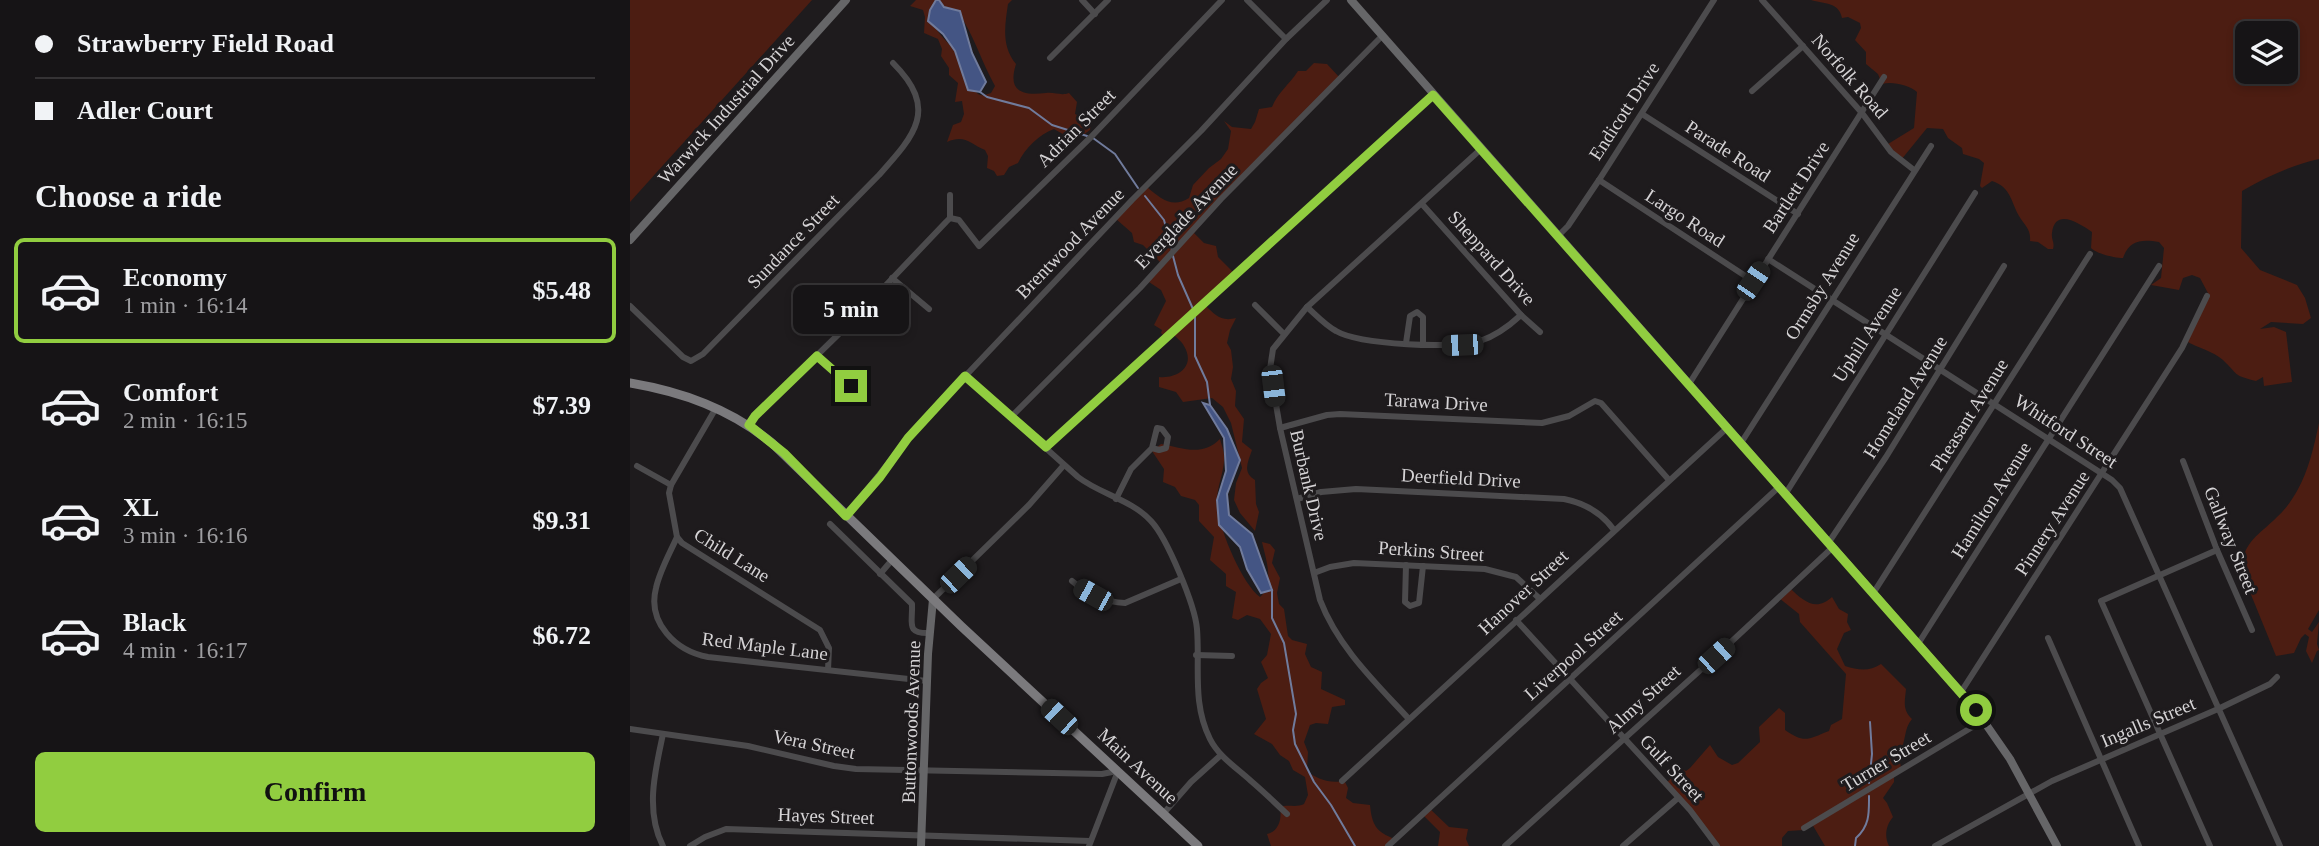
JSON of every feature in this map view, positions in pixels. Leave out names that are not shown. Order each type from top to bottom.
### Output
[{"type":"main road","name":"Main Avenue","points":[[630,383],[676,392],[716,408],[749,425],[784,453],[933,599],[1198,846]]},
{"type":"street","name":"Warwick Industrial Drive","points":[[630,240],[846,0]]},
{"type":"street","points":[[1082,0],[1095,13]]},
{"type":"street","points":[[1050,58],[1108,0]]},
{"type":"street","name":"Adrian Street","points":[[950,218],[959,220],[979,246],[1091,137],[1222,0]]},
{"type":"street","points":[[1247,0],[1286,39]]},
{"type":"street","name":"Brentwood Avenue","points":[[846,516],[880,477],[908,438],[965,376],[1286,39],[1327,0]]},
{"type":"street","points":[[1351,0],[1961,692],[1984,720],[2057,846]]},
{"type":"street","name":"Endicott Drive","points":[[1558,236],[1568,226],[1599,180],[1714,0]]},
{"type":"street","name":"Norfolk Road","points":[[1762,0],[1862,113],[1891,152],[1914,170]]},
{"type":"street","name":"Everglade Avenue","points":[[1011,416],[1140,288],[1221,200],[1382,36]]},
{"type":"street","points":[[1752,91],[1803,46]]},
{"type":"street","name":"Sundance Street","points":[[630,306],[683,357],[691,361],[703,354],[879,175],[904,145],[920,112],[913,88],[894,63]]},
{"type":"street","name":"Bartlett Drive","points":[[1689,384],[1884,77]]},
{"type":"street","points":[[1046,447],[1433,95]]},
{"type":"street","name":"Parade Road","points":[[1642,114],[1798,214]]},
{"type":"street","name":"Ormsby Avenue","points":[[1741,443],[1931,146]]},
{"type":"street","name":"Burbank Drive","points":[[1408,718],[1340,638],[1323,606],[1280,428],[1270,369],[1273,349],[1307,307],[1480,149]]},
{"type":"street","name":"Largo Road","points":[[1599,180],[1753,281]]},
{"type":"street","name":"Uphill Avenue","points":[[1783,489],[1975,193]]},
{"type":"street","points":[[749,425],[950,218],[950,195]]},
{"type":"street","name":"Sheppard Drive","points":[[1422,204],[1521,315],[1540,332]]},
{"type":"street","name":"Pheasant Avenue","points":[[1874,593],[2090,254]]},
{"type":"street","name":"Whitford Street","points":[[1768,260],[2116,483],[2123,492],[2280,846]]},
{"type":"street","name":"Homeland Avenue","points":[[1831,545],[2004,266]]},
{"type":"street","name":"Hamilton Avenue","points":[[1918,643],[2159,266]]},
{"type":"street","points":[[892,278],[929,309]]},
{"type":"street","name":"Pinnery Avenue","points":[[1961,692],[2182,348],[2207,296]]},
{"type":"street","points":[[1255,305],[1284,334]]},
{"type":"street","points":[[1307,307],[1333,330],[1348,336],[1368,341],[1423,344],[1462,345],[1482,341],[1500,332],[1521,315]]},
{"type":"street","points":[[1406,343],[1409,316],[1417,312],[1423,317],[1423,344]]},
{"type":"street","points":[[817,356],[851,386]]},
{"type":"street","points":[[965,376],[1089,486],[1140,511],[1159,531],[1194,607],[1199,706],[1210,738],[1221,755],[1287,814]]},
{"type":"street","name":"Tarawa Drive","points":[[1280,428],[1340,414],[1542,423],[1569,416],[1595,401],[1601,403],[1669,480]]},
{"type":"street","points":[[637,466],[671,485],[716,408]]},
{"type":"street","name":"Hanover Street","points":[[1342,781],[1728,427]]},
{"type":"street","points":[[1116,499],[1131,469],[1152,448]]},
{"type":"street","name":"Gallway Street","points":[[2183,461],[2217,550],[2252,630]]},
{"type":"street","points":[[933,599],[1029,505],[1064,465]]},
{"type":"street","name":"Child Lane","points":[[671,485],[670,501],[677,537],[682,543],[820,630],[829,648],[828,670]]},
{"type":"street","name":"Deerfield Drive","points":[[1297,499],[1321,492],[1356,489],[1564,499],[1587,505],[1614,530]]},
{"type":"street","name":"Liverpool Street","points":[[1388,846],[1783,489]]},
{"type":"street","points":[[830,524],[912,604],[914,631],[930,633]]},
{"type":"street","name":"Red Maple Lane","points":[[677,537],[658,580],[655,600],[659,620],[672,641],[698,655],[927,681]]},
{"type":"street","name":"Almy Street","points":[[1505,846],[1733,640],[1831,545]]},
{"type":"street","points":[[2210,846],[2101,601],[2217,550]]},
{"type":"street","points":[[880,574],[892,560]]},
{"type":"street","name":"Perkins Street","points":[[1314,573],[1345,563],[1478,569],[1516,577],[1539,598]]},
{"type":"street","points":[[1406,565],[1405,601],[1410,606],[1419,603],[1423,566]]},
{"type":"street","points":[[1072,581],[1093,595],[1125,603],[1181,579]]},
{"type":"street","name":"Buttonwoods Avenue","points":[[921,846],[933,599]]},
{"type":"street","name":"Gulf Street","points":[[1516,620],[1702,824],[1717,846]]},
{"type":"street","points":[[2048,638],[2139,846]]},
{"type":"street","points":[[1196,655],[1232,656]]},
{"type":"street","name":"Ingalls Street","points":[[1935,846],[2029,794],[2100,759],[2218,709],[2270,684],[2277,677]]},
{"type":"street","name":"Turner Street","points":[[1804,828],[1984,720]]},
{"type":"street","name":"Vera Street","points":[[630,729],[748,746],[844,768],[1102,774],[1118,771]]},
{"type":"street","points":[[663,734],[652,808],[655,827],[663,846]]},
{"type":"street","points":[[1163,814],[1191,782],[1221,755]]},
{"type":"street","points":[[1089,843],[1118,771]]},
{"type":"street","points":[[1623,846],[1678,798]]},
{"type":"street","name":"Hayes Street","points":[[690,846],[726,829],[1089,843]]},
{"type":"shaded area","points":[[630,0],[812,0],[630,202]]},
{"type":"shaded area","points":[[916,0],[1012,0],[1008,4],[1005,35],[1008,50],[1016,64],[1015,86],[1030,94],[1069,93],[1077,102],[1075,114],[1091,121],[1090,130],[1076,137],[1054,129],[1049,131],[1029,147],[1018,163],[1009,167],[1004,175],[997,176],[987,168],[988,156],[985,150],[963,139],[947,142],[953,125],[961,122],[964,114],[962,101],[955,102],[958,83],[949,75],[938,39],[924,33],[923,10],[910,6]],"holes":[[[958,12],[995,86],[991,93],[985,95],[976,92],[958,56],[933,24]]]},
{"type":"shaded area","points":[[1811,0],[2319,0],[2319,159],[2279,172],[2242,191],[2241,248],[2260,270],[2297,285],[2305,298],[2311,318],[2303,324],[2271,322],[2260,329],[2274,327],[2286,332],[2292,382],[2264,386],[2263,377],[2256,381],[2239,376],[2219,357],[2186,341],[2209,295],[2200,278],[2192,275],[2183,278],[2179,290],[2151,285],[2161,278],[2164,248],[2159,242],[2137,242],[2129,247],[2123,258],[2111,256],[2091,248],[2092,232],[2075,222],[2063,219],[2054,225],[2053,249],[2030,241],[2029,230],[2007,191],[1992,181],[1982,188],[1980,186],[1984,163],[1963,154],[1962,148],[1948,138],[1943,129],[1927,128],[1901,160],[1888,144],[1914,128],[1917,92],[1900,84],[1882,84],[1878,74],[1866,64],[1866,52],[1855,40],[1861,28],[1860,23],[1848,17],[1842,18],[1838,9]]},
{"type":"shaded area","points":[[1314,63],[1327,64],[1340,78],[1225,196],[1194,233],[1204,243],[1216,246],[1218,257],[1234,273],[1205,305],[1222,318],[1236,318],[1227,343],[1231,350],[1235,406],[1244,419],[1242,442],[1252,450],[1247,470],[1255,480],[1259,512],[1255,531],[1240,513],[1234,500],[1236,483],[1242,468],[1231,423],[1223,407],[1212,398],[1183,402],[1176,392],[1159,387],[1159,377],[1173,376],[1183,370],[1188,360],[1187,353],[1183,344],[1172,333],[1165,337],[1161,333],[1162,330],[1154,325],[1166,301],[1161,290],[1146,280],[1161,263],[1143,245],[1134,242],[1132,233],[1116,219],[1147,187],[1172,202],[1189,198],[1193,185],[1228,149],[1231,131],[1224,121],[1232,127],[1251,129],[1259,109],[1272,107],[1298,71],[1306,71]]},
{"type":"shaded area","points":[[2319,423],[2319,610],[2308,629],[2312,632],[2319,622],[2319,650],[2312,663],[2306,651],[2309,637],[2305,634],[2294,653],[2276,656],[2243,575],[2243,564],[2251,542],[2283,511],[2297,491],[2308,466]]},
{"type":"shaded area","points":[[1220,439],[1224,458],[1218,493],[1218,514],[1232,554],[1246,580],[1260,597],[1265,592],[1268,579],[1262,542],[1270,544],[1275,550],[1272,563],[1280,578],[1277,593],[1279,604],[1284,609],[1288,636],[1292,640],[1307,644],[1305,654],[1311,667],[1322,672],[1321,689],[1345,700],[1345,705],[1332,707],[1328,724],[1310,725],[1304,742],[1308,752],[1307,771],[1325,780],[1344,780],[1348,788],[1346,798],[1353,803],[1370,805],[1376,827],[1383,834],[1395,839],[1388,846],[1271,846],[1267,834],[1279,824],[1280,807],[1304,804],[1308,795],[1305,777],[1293,770],[1289,761],[1280,755],[1272,744],[1254,734],[1266,719],[1257,689],[1268,678],[1261,662],[1267,655],[1271,634],[1260,619],[1247,615],[1238,620],[1232,618],[1236,592],[1226,586],[1226,574],[1210,560],[1214,537],[1199,521],[1199,505],[1195,500],[1181,496],[1175,487],[1163,482],[1164,469],[1152,451],[1161,444],[1199,450]]},
{"type":"shaded area","points":[[1790,588],[1810,603],[1821,604],[1832,597],[1839,609],[1848,614],[1847,622],[1851,630],[1844,633],[1837,649],[1845,666],[1863,670],[1881,664],[1906,689],[1905,709],[1912,719],[1899,752],[1901,769],[1894,774],[1894,782],[1883,798],[1893,817],[1886,831],[1889,846],[1825,846],[1812,824],[1804,830],[1788,831],[1782,838],[1782,846],[1717,846],[1666,783],[1682,769],[1686,771],[1690,768],[1710,745],[1718,757],[1732,765],[1738,763],[1760,742],[1759,727],[1779,708],[1785,713],[1785,730],[1802,739],[1829,731],[1831,725],[1842,719],[1846,674],[1800,622],[1799,614],[1779,598]]},
{"type":"shaded area","points":[[1429,808],[1449,827],[1468,829],[1466,839],[1469,846],[1438,846],[1440,832],[1422,814]]},
{"type":"water","points":[[936,0],[944,7],[960,11],[972,53],[986,82],[980,92],[968,90],[955,51],[943,34],[928,21]]},
{"type":"water","points":[[1203,403],[1210,405],[1227,429],[1240,460],[1227,494],[1229,515],[1252,534],[1272,590],[1261,593],[1247,569],[1240,547],[1219,525],[1217,500],[1226,471],[1224,438]]},
{"type":"waterway","points":[[980,92],[987,97],[1029,108],[1052,125],[1087,136]]},
{"type":"waterway","points":[[1093,138],[1115,154],[1138,188]]},
{"type":"waterway","points":[[1145,196],[1164,220],[1172,250]]},
{"type":"waterway","points":[[1173,256],[1193,309]]},
{"type":"waterway","points":[[1195,315],[1195,356],[1207,382],[1210,405]]},
{"type":"waterway","points":[[1272,590],[1272,618],[1284,643],[1296,714],[1293,730],[1295,744],[1314,782],[1355,846]]},
{"type":"waterway","points":[[1869,783],[1872,754],[1870,722]]},
{"type":"waterway","points":[[1855,846],[1856,838],[1864,829],[1868,818],[1869,796]]},
{"type":"route","points":[[851,386],[817,356],[749,425],[784,453],[846,516],[880,477],[908,438],[965,376],[1046,447],[1433,95],[1976,710]]}]
